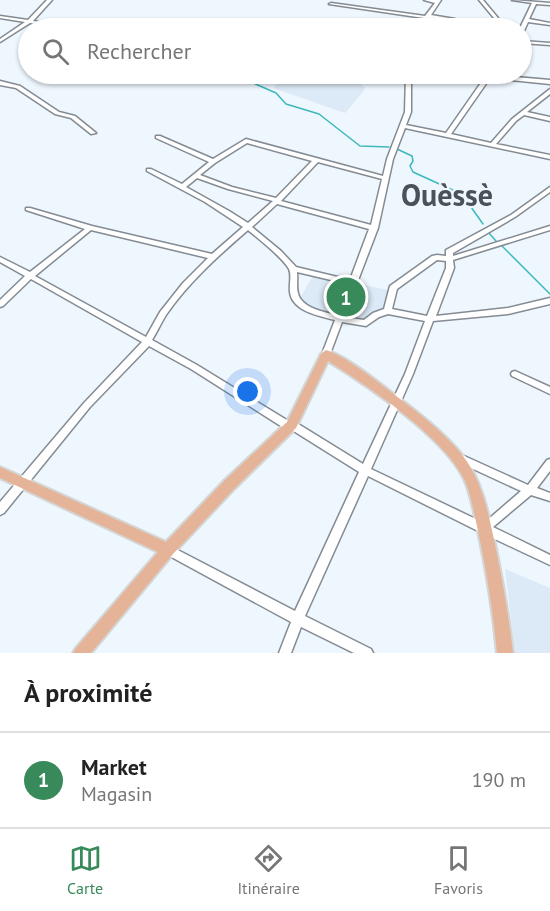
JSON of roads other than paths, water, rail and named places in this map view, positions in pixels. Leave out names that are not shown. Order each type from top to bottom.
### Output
[{"type":"main road","points":[[81,653],[168,550],[229,485],[291,426],[326,354],[365,379],[395,403],[456,457],[468,475],[484,529],[497,594],[505,653]]},
{"type":"main road","points":[[0,472],[168,550]]},
{"type":"street","points":[[32,18],[50,0]]},
{"type":"street","points":[[426,0],[438,1]]},
{"type":"street","points":[[481,0],[496,18]]},
{"type":"street","points":[[514,0],[550,3]]},
{"type":"street","points":[[427,16],[438,1]]},
{"type":"street","points":[[528,18],[535,2]]},
{"type":"street","points":[[331,4],[444,18]]},
{"type":"street","points":[[0,17],[18,19]]},
{"type":"street","points":[[532,21],[550,24]]},
{"type":"street","points":[[0,41],[18,29]]},
{"type":"street","points":[[532,43],[550,44]]},
{"type":"street","points":[[532,80],[550,82]]},
{"type":"street","points":[[0,83],[18,87],[57,113],[73,117],[93,133]]},
{"type":"street","points":[[326,354],[374,228],[393,148],[409,106],[408,84]]},
{"type":"street","points":[[447,136],[483,84]]},
{"type":"street","points":[[492,145],[523,113],[550,91]]},
{"type":"street","points":[[523,113],[550,119]]},
{"type":"street","points":[[403,126],[550,157]]},
{"type":"street","points":[[158,137],[213,162]]},
{"type":"street","points":[[182,187],[213,162],[246,141],[385,178]]},
{"type":"street","points":[[0,510],[87,405],[147,342],[163,314],[213,257],[277,201],[317,159]]},
{"type":"street","points":[[149,170],[249,227],[293,269],[354,283]]},
{"type":"street","points":[[196,176],[230,188],[374,228]]},
{"type":"street","points":[[449,256],[550,189]]},
{"type":"street","points":[[28,209],[90,228],[213,257]]},
{"type":"street","points":[[0,304],[30,276],[90,228]]},
{"type":"street","points":[[388,311],[393,288],[435,258],[550,228]]},
{"type":"street","points":[[285,653],[297,619],[409,374],[450,268],[449,256]]},
{"type":"street","points":[[0,260],[194,367],[364,470],[550,560]]},
{"type":"street","points":[[293,269],[294,295],[298,302],[318,313],[368,323],[376,315],[388,311],[429,319],[508,311],[550,301]]},
{"type":"street","points":[[515,374],[550,391]]},
{"type":"street","points":[[456,457],[550,497]]},
{"type":"street","points":[[484,529],[530,490],[550,463]]},
{"type":"street","points":[[168,550],[297,619],[367,653]]},
{"type":"waterway","points":[[256,84],[276,93],[286,104],[319,114],[360,146],[389,147]]},
{"type":"waterway","points":[[397,149],[412,156],[413,161],[410,166],[413,172],[457,192],[466,200],[483,224]]},
{"type":"waterway","points":[[489,233],[496,241]]},
{"type":"waterway","points":[[502,246],[550,294]]},
{"type":"place","name":"Market","points":[[346,297]]},
{"type":"district","name":"Ouèssè","points":[[447,196]]}]
